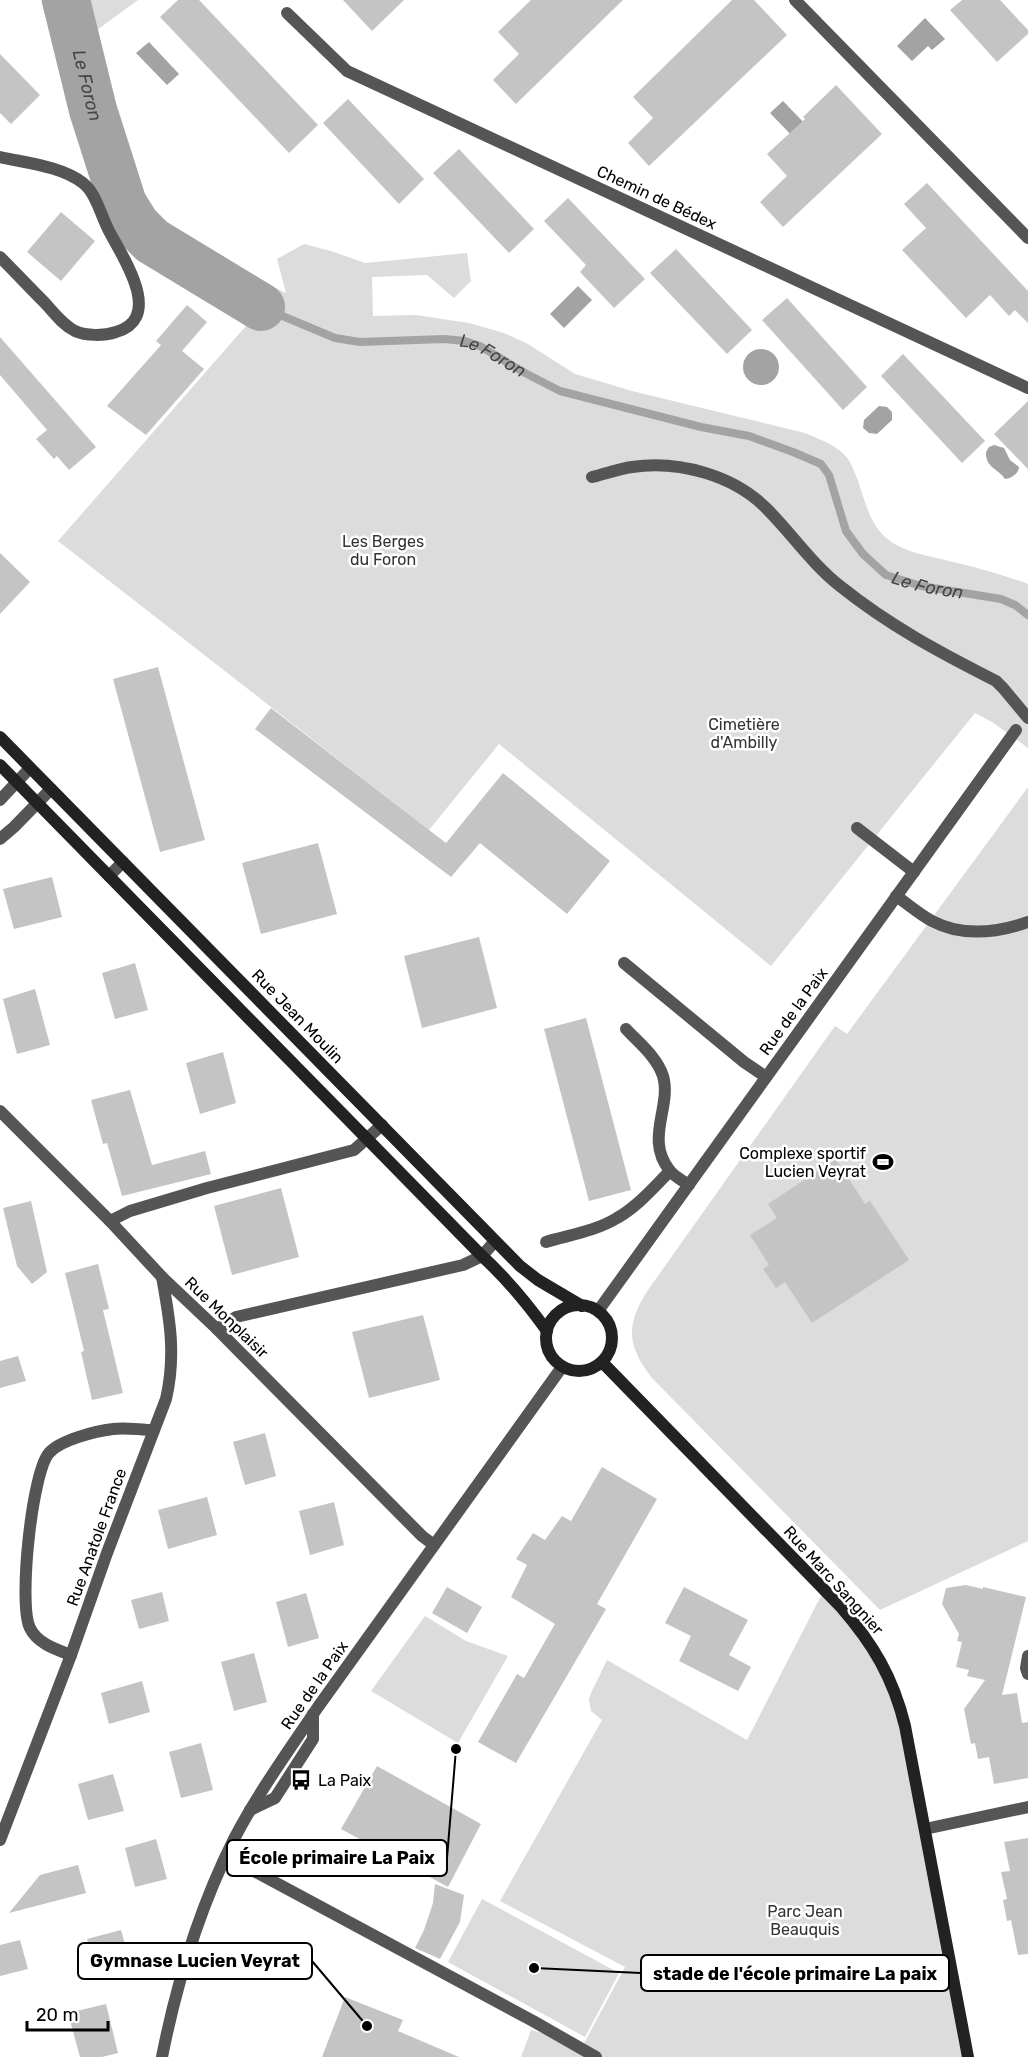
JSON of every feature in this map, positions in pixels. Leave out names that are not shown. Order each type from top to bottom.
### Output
[{"type":"street","points":[[795,0],[1028,238]]},
{"type":"street","name":"Chemin de Bédex","points":[[287,13],[347,71],[1028,388]]},
{"type":"street","points":[[0,157],[57,170],[84,183],[90,190],[128,266],[138,295],[137,314],[130,324],[116,332],[94,334],[78,332],[61,320],[0,257]]},
{"type":"street","points":[[592,477],[631,467],[664,466],[701,472],[736,486],[762,504],[837,584],[913,638],[996,681],[1028,718]]},
{"type":"street","name":"Rue de la Paix","points":[[598,1311],[1016,730]]},
{"type":"street","name":"Rue Jean Moulin","points":[[0,737],[495,1241],[530,1274],[582,1306]]},
{"type":"street","points":[[0,765],[512,1285],[547,1331]]},
{"type":"street","points":[[0,800],[30,768]]},
{"type":"street","points":[[0,839],[51,789]]},
{"type":"street","points":[[857,828],[914,872]]},
{"type":"street","points":[[109,876],[123,862]]},
{"type":"street","points":[[897,896],[931,920],[958,931],[990,931],[1028,922]]},
{"type":"street","points":[[624,963],[744,1062],[766,1077]]},
{"type":"street","points":[[217,986],[231,972]]},
{"type":"street","points":[[626,1029],[655,1060],[663,1077],[664,1099],[658,1140],[670,1172],[689,1185]]},
{"type":"street","points":[[294,1065],[308,1050]]},
{"type":"street","name":"Rue Monplaisir","points":[[0,1111],[110,1221],[162,1277],[217,1329],[422,1536],[434,1545]]},
{"type":"street","points":[[110,1221],[152,1204],[354,1150],[382,1125]]},
{"type":"street","points":[[546,1242],[616,1219],[633,1207],[670,1172]]},
{"type":"street","points":[[217,1329],[236,1317],[463,1265],[482,1256],[495,1241]]},
{"type":"street","name":"Rue Anatole France","points":[[0,1840],[166,1399],[172,1375],[172,1347],[162,1277]]},
{"type":"street","points":[[582,1306],[598,1311],[609,1325],[612,1336],[610,1347],[602,1362],[593,1369],[582,1371],[572,1371],[562,1367],[548,1351],[546,1341],[547,1331],[557,1314],[569,1307],[582,1306]]},
{"type":"street","name":"Rue Marc Sangnier","points":[[602,1362],[824,1590],[863,1633],[889,1677],[901,1710],[968,2057]]},
{"type":"street","name":"Rue de la Paix","points":[[162,2057],[175,1993],[188,1948],[226,1856],[250,1810],[313,1714],[562,1367]]},
{"type":"street","points":[[71,1655],[52,1648],[34,1635],[27,1622],[24,1594],[27,1558],[40,1470],[48,1453],[70,1440],[113,1429],[154,1430]]},
{"type":"street","points":[[1028,1656],[1026,1668],[1028,1674]]},
{"type":"street","points":[[925,1828],[1028,1807]]},
{"type":"street","points":[[226,1856],[596,2057]]},
{"type":"green space","points":[[41,0],[55,0],[54,6],[113,199],[122,222],[135,238],[132,240],[117,231],[99,172],[87,169]]},
{"type":"green space","points":[[82,0],[138,0],[97,30],[86,32]]},
{"type":"green space","points":[[304,244],[365,263],[467,253],[471,281],[454,298],[427,275],[372,277],[373,316],[416,315],[469,323],[504,333],[528,344],[575,374],[632,391],[805,433],[839,450],[853,468],[872,520],[885,537],[892,542],[918,553],[982,569],[1028,584],[1028,748],[992,722],[975,713],[771,966],[499,744],[429,830],[58,541],[252,319],[257,311],[263,282],[286,293],[277,259]]},
{"type":"green space","name":"Complexe sportif Lucien Veyrat","points":[[1028,787],[1028,1541],[880,1610],[652,1378],[634,1345],[633,1325],[635,1314],[648,1290],[835,1026],[847,1034]]},
{"type":"green space","name":"Parc Jean Beauquis","points":[[824,1590],[889,1677],[968,2057],[521,2057],[531,2030],[583,2045],[625,1967],[500,1901],[602,1720],[591,1711],[589,1699],[607,1660],[747,1740]]},
{"type":"green space","points":[[425,1616],[466,1641],[508,1656],[458,1743],[371,1691]]},
{"type":"green space","points":[[482,1899],[619,1973],[585,2037],[448,1962]]},
{"type":"shaded area","points":[[925,18],[945,39],[932,50],[928,46],[912,61],[897,46]]},
{"type":"shaded area","points":[[149,42],[179,74],[167,85],[136,53]]},
{"type":"shaded area","points":[[783,101],[809,128],[796,140],[770,113]]},
{"type":"shaded area","points":[[578,286],[592,300],[564,328],[550,314]]},
{"type":"shaded area","points":[[761,349],[774,354],[779,367],[774,380],[761,385],[748,380],[743,367],[748,354]]},
{"type":"shaded area","points":[[879,406],[887,407],[892,412],[892,420],[877,434],[869,433],[863,428],[864,420]]},
{"type":"shaded area","points":[[994,445],[1004,448],[1010,460],[1019,467],[1012,477],[1005,479],[988,462],[986,452]]},
{"type":"building","points":[[178,0],[199,0],[318,125],[289,153],[160,17]]},
{"type":"building","points":[[343,0],[404,0],[372,31]]},
{"type":"building","points":[[531,0],[623,0],[516,104],[493,80],[519,54],[498,32]]},
{"type":"building","points":[[732,0],[754,0],[787,35],[649,166],[628,143],[653,118],[633,97]]},
{"type":"building","points":[[962,0],[1000,0],[1028,30],[1028,34],[997,62],[950,10]]},
{"type":"building","points":[[0,54],[40,95],[11,124],[0,113]]},
{"type":"building","points":[[836,85],[882,134],[783,227],[760,202],[787,176],[767,154],[805,119],[803,117]]},
{"type":"building","points":[[348,99],[424,179],[399,204],[323,123]]},
{"type":"building","points":[[459,149],[534,229],[509,253],[433,173]]},
{"type":"building","points":[[927,183],[1028,291],[1028,323],[1015,310],[1009,316],[990,295],[966,318],[902,250],[926,228],[904,204]]},
{"type":"building","points":[[568,198],[645,279],[614,308],[580,272],[586,265],[544,221]]},
{"type":"building","points":[[61,212],[95,241],[61,281],[27,252]]},
{"type":"building","points":[[676,249],[752,330],[727,354],[650,273]]},
{"type":"building","points":[[787,298],[867,387],[843,410],[762,320]]},
{"type":"building","points":[[187,305],[207,322],[182,351],[204,369],[146,435],[107,406],[161,345],[156,341]]},
{"type":"building","points":[[0,337],[96,447],[69,470],[57,456],[54,459],[36,439],[47,430],[0,375]]},
{"type":"building","points":[[903,354],[985,441],[962,463],[881,376]]},
{"type":"building","points":[[1028,401],[1028,469],[994,434]]},
{"type":"building","points":[[0,553],[30,582],[0,614]]},
{"type":"building","points":[[158,667],[205,840],[160,852],[113,679]]},
{"type":"building","points":[[271,708],[446,843],[503,773],[610,861],[567,914],[480,843],[451,877],[255,729]]},
{"type":"building","points":[[318,843],[337,914],[261,934],[242,863]]},
{"type":"building","points":[[52,877],[62,917],[14,929],[3,889]]},
{"type":"building","points":[[479,937],[497,1008],[422,1028],[404,956]]},
{"type":"building","points":[[135,963],[148,1010],[115,1019],[102,973]]},
{"type":"building","points":[[35,989],[50,1045],[17,1054],[3,999]]},
{"type":"building","points":[[586,1018],[631,1190],[589,1201],[544,1029]]},
{"type":"building","points":[[223,1052],[236,1103],[200,1114],[186,1063]]},
{"type":"building","points":[[130,1090],[152,1165],[205,1151],[211,1174],[122,1196],[107,1143],[103,1144],[91,1100]]},
{"type":"building","points":[[836,1159],[865,1204],[870,1201],[909,1260],[812,1323],[785,1282],[776,1288],[763,1269],[769,1265],[750,1235],[777,1218],[768,1204]]},
{"type":"building","points":[[281,1188],[299,1257],[232,1275],[214,1206]]},
{"type":"building","points":[[31,1201],[47,1272],[32,1284],[17,1266],[3,1208]]},
{"type":"building","points":[[98,1264],[109,1309],[103,1310],[123,1393],[92,1400],[81,1352],[84,1351],[65,1273]]},
{"type":"building","points":[[423,1315],[440,1380],[369,1398],[352,1332]]},
{"type":"building","points":[[18,1356],[26,1381],[0,1388],[0,1361]]},
{"type":"building","points":[[265,1433],[276,1476],[245,1485],[233,1442]]},
{"type":"building","points":[[602,1467],[657,1499],[597,1604],[606,1609],[516,1763],[478,1742],[517,1674],[524,1678],[555,1624],[511,1597],[527,1565],[516,1559],[533,1533],[545,1540],[562,1516],[571,1521]]},
{"type":"building","points":[[207,1497],[217,1535],[168,1549],[158,1510]]},
{"type":"building","points":[[334,1502],[344,1545],[310,1555],[299,1511]]},
{"type":"building","points":[[966,1585],[1026,1597],[1002,1695],[1017,1693],[1022,1723],[1028,1722],[1028,1778],[994,1784],[989,1757],[978,1759],[975,1743],[971,1744],[964,1709],[985,1680],[967,1676],[969,1670],[956,1667],[962,1642],[957,1641],[959,1634],[942,1604],[946,1588]]},
{"type":"building","points":[[447,1587],[482,1607],[467,1633],[432,1613]]},
{"type":"building","points":[[684,1587],[748,1620],[729,1655],[751,1667],[738,1691],[679,1661],[691,1636],[665,1623]]},
{"type":"building","points":[[162,1592],[169,1621],[139,1629],[131,1600]]},
{"type":"building","points":[[306,1593],[319,1638],[288,1647],[276,1602]]},
{"type":"building","points":[[254,1653],[267,1702],[234,1711],[221,1662]]},
{"type":"building","points":[[142,1681],[150,1712],[109,1724],[101,1693]]},
{"type":"building","points":[[201,1743],[213,1790],[181,1798],[169,1752]]},
{"type":"building","points":[[377,1766],[481,1824],[448,1887],[341,1829]]},
{"type":"building","points":[[113,1774],[124,1811],[88,1820],[78,1784]]},
{"type":"building","points":[[1028,1838],[1028,1954],[1018,1955],[1011,1920],[1007,1921],[1003,1900],[1007,1899],[1001,1872],[1010,1871],[1004,1842]]},
{"type":"building","points":[[156,1839],[167,1879],[135,1887],[125,1848]]},
{"type":"building","points":[[78,1865],[86,1893],[9,1913],[40,1875]]},
{"type":"building","points":[[435,1884],[464,1895],[460,1922],[440,1959],[415,1948],[433,1903]]},
{"type":"building","points":[[121,1930],[132,1970],[98,1979],[87,1939]]},
{"type":"building","points":[[20,1940],[28,1969],[0,1976],[0,1945]]},
{"type":"building","points":[[345,1997],[403,2020],[398,2031],[459,2057],[322,2057]]},
{"type":"building","points":[[106,2004],[118,2053],[102,2057],[80,2057],[68,2013]]},
{"type":"waterway","name":"Le Foron","points":[[66,0],[93,110],[123,204],[136,225],[152,241],[261,307]]},
{"type":"waterway","name":"Le Foron","points":[[261,307],[335,338],[360,342],[444,339],[465,341],[480,346],[560,391],[701,427],[749,436],[793,452],[821,464],[829,475],[846,531],[863,554],[886,575],[921,586],[1001,599],[1015,605],[1028,615]]},
{"type":"place","name":"Complexe sportif Lucien Veyrat","points":[[883,1162]]},
{"type":"place","name":"École primaire La Paix","points":[[456,1749]]},
{"type":"place","name":"La Paix","points":[[301,1780]]},
{"type":"place","name":"stade de l'école primaire La paix","points":[[534,1968]]},
{"type":"place","name":"Gymnase Lucien Veyrat","points":[[367,2026]]},
{"type":"park label","name":"Les Berges du Foron","points":[[383,550]]},
{"type":"park label","name":"Cimetière d'Ambilly","points":[[744,733]]}]
